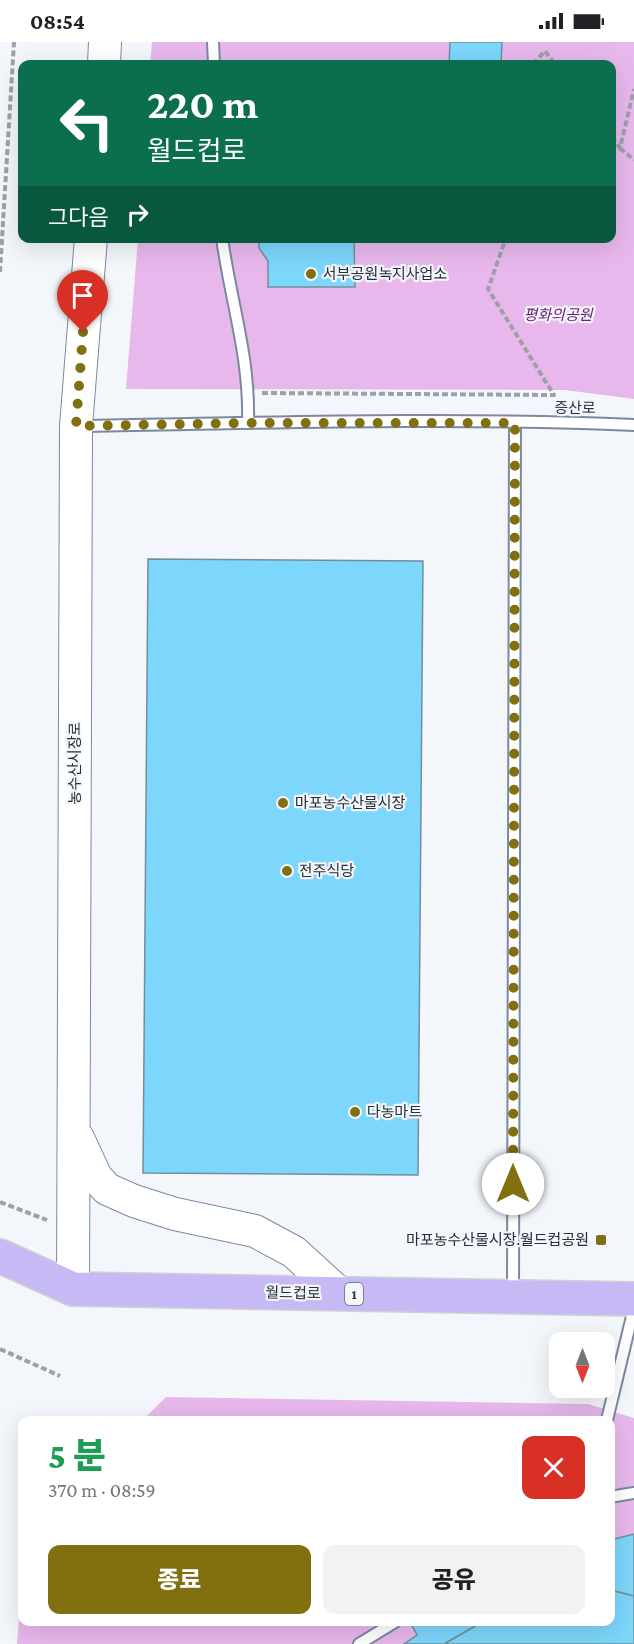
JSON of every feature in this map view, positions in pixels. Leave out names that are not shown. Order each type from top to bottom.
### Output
[{"type":"main road","points":[[104,60],[105,42]]},
{"type":"main road","name":"농수산시장로","points":[[73,1289],[76,426],[90,243]]},
{"type":"main road","points":[[73,1129],[96,1177],[107,1189],[134,1201],[176,1214],[255,1231],[294,1252],[340,1294]]},
{"type":"main road","points":[[0,1256],[73,1289]]},
{"type":"main road","name":"월드컵로","points":[[73,1289],[634,1299]]},
{"type":"lane","points":[[213,42],[214,60]]},
{"type":"lane","points":[[223,243],[244,352],[249,393],[249,423]]},
{"type":"lane","points":[[76,426],[249,423],[515,423],[513,1297]]},
{"type":"lane","name":"증산로","points":[[515,423],[634,425]]},
{"type":"lane","points":[[608,1416],[634,1308]]},
{"type":"lane","points":[[615,1496],[634,1493]]},
{"type":"lane","points":[[359,1644],[388,1626]]},
{"type":"path","points":[[0,272],[14,42]]},
{"type":"path","points":[[537,60],[545,51],[552,60]]},
{"type":"path","points":[[620,148],[634,89]]},
{"type":"path","points":[[616,142],[634,160]]},
{"type":"path","points":[[249,393],[554,395],[488,289],[504,243]]},
{"type":"path","points":[[0,1202],[73,1230]]},
{"type":"path","points":[[0,1349],[60,1376]]},
{"type":"green space","name":"평화의공원","points":[[152,42],[634,42],[634,399],[565,390],[126,389],[138,243],[616,243],[616,60],[150,60]]},
{"type":"green space","points":[[166,1397],[588,1404],[634,1418],[634,1644],[17,1644],[18,1626],[615,1626],[615,1416],[147,1416]]},
{"type":"building","points":[[450,42],[502,42],[501,60],[449,60]]},
{"type":"building","name":"서부공원녹지사업소","points":[[259,243],[354,243],[355,287],[268,287],[268,261],[259,248]]},
{"type":"building","name":"마포농수산물시장","points":[[148,559],[423,561],[418,1175],[143,1173]]},
{"type":"building","points":[[634,1534],[634,1596],[615,1591],[615,1539]]},
{"type":"building","points":[[615,1591],[634,1596],[634,1644],[444,1644],[475,1626],[615,1626]]},
{"type":"building","points":[[412,1626],[475,1626],[444,1644],[404,1644],[417,1635]]},
{"type":"place","name":"서부공원녹지사업소","points":[[311,274]]},
{"type":"place","name":"마포농수산물시장","points":[[283,803]]},
{"type":"place","name":"전주식당","points":[[287,871]]},
{"type":"place","name":"다농마트","points":[[355,1112]]},
{"type":"place","name":"마포농수산물시장.월드컵공원","points":[[601,1240]]},
{"type":"route","points":[[83,332],[76,426],[249,423],[515,423],[513,1184]]}]
